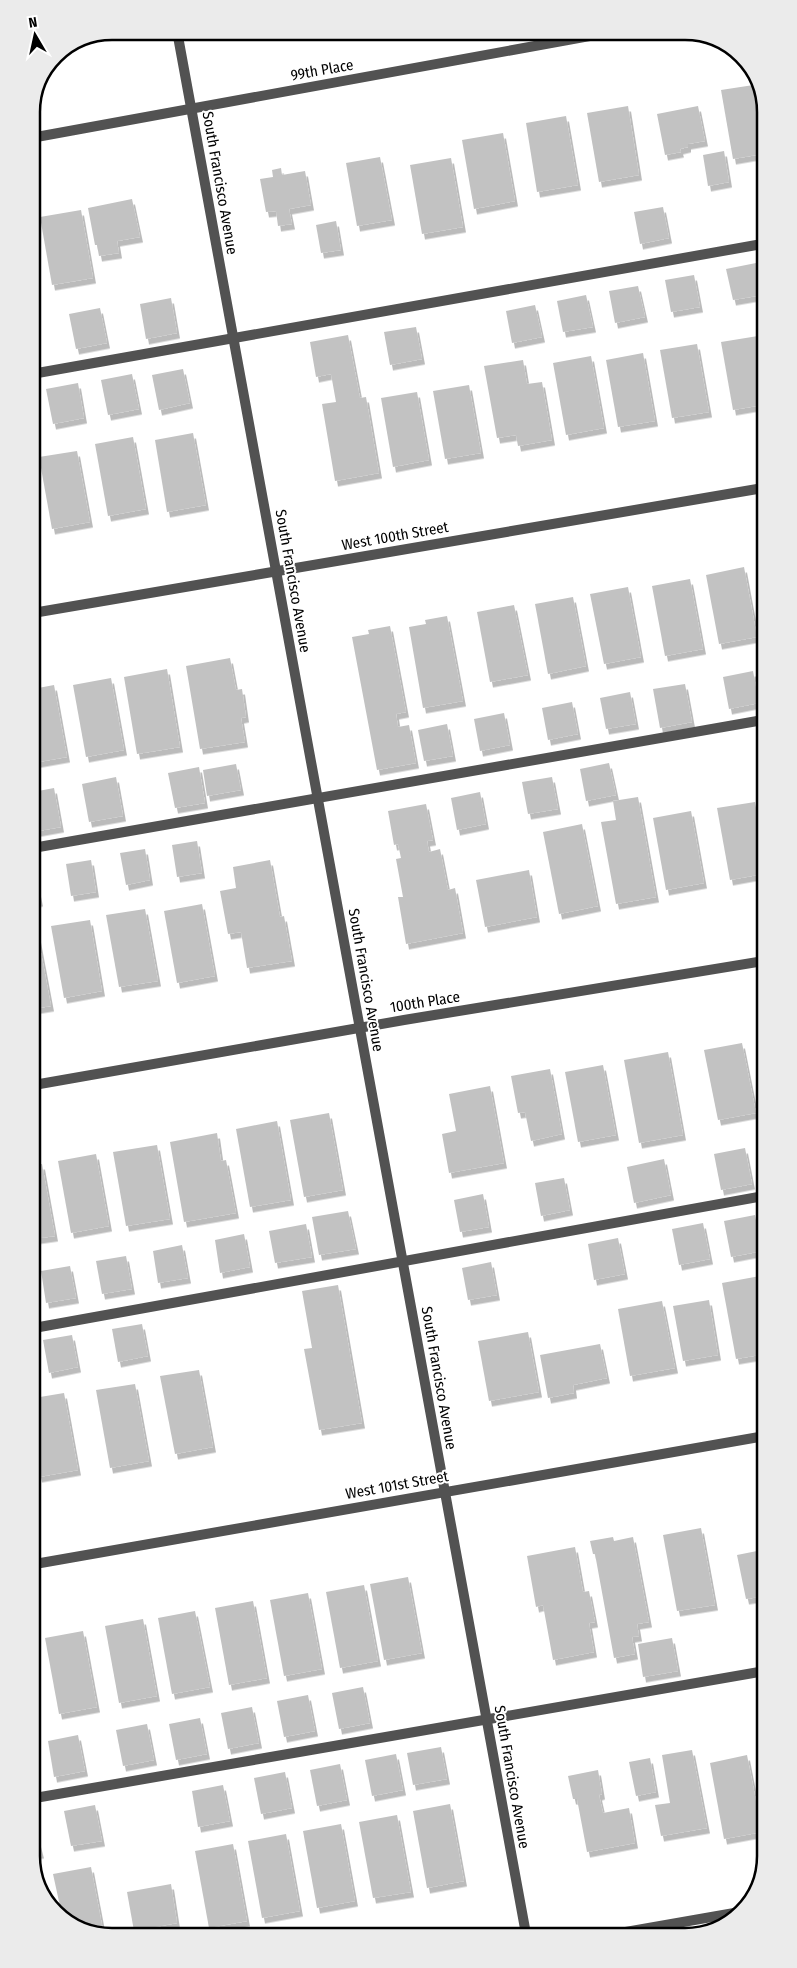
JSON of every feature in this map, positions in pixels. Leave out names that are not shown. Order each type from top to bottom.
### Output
[{"type":"street","name":"South Francisco Avenue","points":[[179,40],[525,1928]]},
{"type":"street","name":"99th Place","points":[[40,137],[568,40]]},
{"type":"street","points":[[40,373],[757,245]]},
{"type":"street","name":"West 100th Street","points":[[40,612],[757,489]]},
{"type":"street","points":[[40,847],[757,721]]},
{"type":"street","name":"100th Place","points":[[40,1084],[360,1028],[757,962]]},
{"type":"street","points":[[40,1327],[757,1197]]},
{"type":"street","name":"West 101st Street","points":[[40,1563],[757,1437]]},
{"type":"street","points":[[40,1797],[757,1672]]},
{"type":"street","points":[[649,1928],[727,1914]]},
{"type":"building","points":[[752,85],[756,98],[757,155],[733,159],[721,90]]},
{"type":"building","points":[[628,106],[639,175],[599,182],[587,113]]},
{"type":"building","points":[[698,106],[705,141],[688,144],[688,147],[680,149],[681,152],[665,155],[657,114]]},
{"type":"building","points":[[566,116],[578,185],[537,192],[526,123]]},
{"type":"building","points":[[503,133],[515,201],[474,209],[462,140]]},
{"type":"building","points":[[724,151],[729,182],[708,186],[703,155]]},
{"type":"building","points":[[380,157],[392,220],[357,226],[346,163]]},
{"type":"building","points":[[451,158],[463,227],[422,234],[410,165]]},
{"type":"building","points":[[281,168],[282,175],[305,171],[311,205],[289,209],[292,224],[278,226],[276,211],[266,212],[260,179],[273,177],[272,170]]},
{"type":"building","points":[[132,199],[140,237],[117,241],[119,253],[99,256],[88,208]]},
{"type":"building","points":[[663,207],[669,238],[640,244],[634,212]]},
{"type":"building","points":[[81,210],[93,278],[52,285],[40,217]]},
{"type":"building","points":[[336,221],[341,250],[321,253],[316,225]]},
{"type":"building","points":[[756,263],[757,296],[733,300],[726,269]]},
{"type":"building","points":[[694,275],[700,307],[671,312],[665,280]]},
{"type":"building","points":[[638,286],[645,317],[615,323],[609,291]]},
{"type":"building","points":[[586,295],[593,327],[563,332],[557,301]]},
{"type":"building","points":[[171,298],[177,333],[146,339],[140,304]]},
{"type":"building","points":[[535,305],[542,337],[512,343],[506,311]]},
{"type":"building","points":[[100,308],[107,343],[76,349],[69,314]]},
{"type":"building","points":[[416,327],[422,359],[390,365],[384,332]]},
{"type":"building","points":[[348,335],[360,398],[366,397],[379,473],[335,481],[322,404],[336,402],[331,374],[316,377],[310,342]]},
{"type":"building","points":[[757,336],[757,406],[733,410],[721,342]]},
{"type":"building","points":[[697,344],[709,412],[672,418],[660,350]]},
{"type":"building","points":[[643,353],[655,421],[618,427],[606,360]]},
{"type":"building","points":[[591,356],[604,428],[566,435],[553,363]]},
{"type":"building","points":[[523,360],[527,384],[542,382],[552,440],[518,446],[516,435],[497,438],[484,366]]},
{"type":"building","points":[[183,369],[190,403],[159,410],[152,375]]},
{"type":"building","points":[[132,374],[139,409],[108,415],[101,380]]},
{"type":"building","points":[[78,383],[84,418],[53,424],[46,389]]},
{"type":"building","points":[[469,385],[481,453],[445,459],[433,391]]},
{"type":"building","points":[[417,392],[429,460],[393,467],[381,398]]},
{"type":"building","points":[[193,433],[206,505],[167,512],[155,440]]},
{"type":"building","points":[[133,437],[146,509],[108,516],[95,444]]},
{"type":"building","points":[[77,451],[90,522],[52,529],[40,457]]},
{"type":"building","points":[[744,567],[757,637],[719,644],[706,575]]},
{"type":"building","points":[[690,579],[703,649],[665,656],[652,586]]},
{"type":"building","points":[[628,587],[641,657],[604,664],[590,594]]},
{"type":"building","points":[[573,597],[586,666],[548,674],[535,604]]},
{"type":"building","points":[[514,605],[528,675],[490,682],[477,612]]},
{"type":"building","points":[[447,616],[463,701],[423,708],[409,627],[426,624],[425,620]]},
{"type":"building","points":[[390,626],[406,712],[396,714],[398,727],[409,725],[416,763],[377,770],[352,637],[369,634],[368,630]]},
{"type":"building","points":[[230,658],[236,690],[242,689],[246,717],[241,718],[245,742],[200,749],[186,666]]},
{"type":"building","points":[[167,669],[180,747],[137,754],[124,677]]},
{"type":"building","points":[[753,671],[757,703],[729,709],[723,677]]},
{"type":"building","points":[[111,678],[124,750],[86,757],[73,685]]},
{"type":"building","points":[[685,684],[692,722],[660,728],[653,689]]},
{"type":"building","points":[[54,685],[67,757],[40,762],[40,688]]},
{"type":"building","points":[[630,692],[636,724],[606,729],[600,698]]},
{"type":"building","points":[[572,702],[578,734],[548,740],[542,708]]},
{"type":"building","points":[[504,713],[510,745],[480,751],[474,719]]},
{"type":"building","points":[[447,724],[453,756],[424,761],[418,730]]},
{"type":"building","points":[[609,763],[616,795],[586,801],[580,769]]},
{"type":"building","points":[[236,764],[241,790],[207,796],[203,770]]},
{"type":"building","points":[[199,767],[205,803],[175,808],[168,773]]},
{"type":"building","points":[[116,777],[123,816],[89,822],[82,784]]},
{"type":"building","points":[[552,777],[558,809],[528,814],[522,782]]},
{"type":"building","points":[[54,788],[61,827],[40,831],[40,791]]},
{"type":"building","points":[[480,792],[486,824],[457,830],[451,798]]},
{"type":"building","points":[[638,797],[656,897],[616,904],[601,822],[616,820],[613,801]]},
{"type":"building","points":[[755,802],[757,814],[757,875],[730,880],[717,808]]},
{"type":"building","points":[[426,804],[433,840],[427,841],[429,852],[440,849],[448,890],[455,888],[463,933],[406,944],[398,897],[403,897],[396,859],[401,858],[398,844],[394,845],[388,811]]},
{"type":"building","points":[[691,811],[704,883],[666,890],[653,818]]},
{"type":"building","points":[[582,824],[598,906],[559,914],[543,832]]},
{"type":"building","points":[[197,841],[202,873],[177,877],[172,845]]},
{"type":"building","points":[[145,849],[150,880],[126,885],[120,853]]},
{"type":"building","points":[[91,860],[96,892],[71,896],[66,864]]},
{"type":"building","points":[[270,860],[280,917],[284,916],[292,961],[247,968],[241,932],[228,934],[220,891],[236,888],[233,867]]},
{"type":"building","points":[[529,870],[537,917],[485,927],[476,880]]},
{"type":"building","points":[[202,904],[215,976],[177,983],[164,911]]},
{"type":"building","points":[[145,909],[158,981],[119,987],[106,915]]},
{"type":"building","points":[[90,920],[102,991],[64,998],[51,926]]},
{"type":"building","points":[[40,948],[51,1006],[40,1008]]},
{"type":"building","points":[[742,1043],[756,1113],[718,1120],[704,1050]]},
{"type":"building","points":[[668,1052],[683,1135],[639,1143],[624,1060]]},
{"type":"building","points":[[603,1065],[616,1135],[578,1142],[565,1072]]},
{"type":"building","points":[[550,1069],[562,1134],[531,1141],[525,1112],[518,1113],[511,1076]]},
{"type":"building","points":[[490,1086],[504,1163],[449,1173],[442,1134],[456,1131],[449,1094]]},
{"type":"building","points":[[329,1113],[343,1190],[304,1197],[290,1120]]},
{"type":"building","points":[[277,1121],[291,1200],[250,1207],[236,1129]]},
{"type":"building","points":[[217,1133],[221,1161],[226,1160],[236,1213],[184,1222],[170,1142]]},
{"type":"building","points":[[157,1145],[170,1219],[126,1226],[113,1152]]},
{"type":"building","points":[[745,1148],[752,1184],[721,1190],[714,1154]]},
{"type":"building","points":[[96,1154],[109,1226],[71,1233],[58,1161]]},
{"type":"building","points":[[664,1159],[671,1195],[634,1203],[627,1167]]},
{"type":"building","points":[[40,1164],[42,1164],[55,1236],[40,1238]]},
{"type":"building","points":[[564,1178],[570,1210],[541,1216],[535,1183]]},
{"type":"building","points":[[483,1194],[489,1227],[460,1232],[454,1200]]},
{"type":"building","points":[[348,1211],[356,1249],[319,1255],[312,1217]]},
{"type":"building","points":[[755,1215],[757,1252],[731,1257],[724,1221]]},
{"type":"building","points":[[703,1223],[710,1259],[679,1265],[672,1229]]},
{"type":"building","points":[[306,1224],[312,1257],[275,1263],[269,1231]]},
{"type":"building","points":[[244,1234],[250,1267],[220,1273],[215,1240]]},
{"type":"building","points":[[618,1238],[625,1274],[594,1280],[588,1244]]},
{"type":"building","points":[[182,1245],[188,1278],[158,1283],[153,1251]]},
{"type":"building","points":[[126,1256],[132,1289],[102,1294],[96,1261]]},
{"type":"building","points":[[491,1262],[497,1295],[468,1300],[462,1268]]},
{"type":"building","points":[[70,1266],[76,1298],[46,1303],[41,1271]]},
{"type":"building","points":[[757,1277],[757,1355],[736,1359],[722,1283]]},
{"type":"building","points":[[338,1285],[362,1423],[319,1430],[304,1349],[312,1348],[302,1291]]},
{"type":"building","points":[[709,1300],[718,1355],[683,1361],[673,1306]]},
{"type":"building","points":[[662,1301],[675,1368],[630,1376],[618,1309]]},
{"type":"building","points":[[142,1324],[148,1356],[118,1362],[112,1329]]},
{"type":"building","points":[[528,1332],[539,1392],[489,1401],[478,1341]]},
{"type":"building","points":[[72,1335],[78,1367],[49,1373],[43,1340]]},
{"type":"building","points":[[600,1344],[607,1378],[573,1385],[574,1393],[548,1398],[540,1355]]},
{"type":"building","points":[[199,1370],[213,1447],[175,1454],[160,1376]]},
{"type":"building","points":[[135,1384],[149,1461],[110,1468],[96,1390]]},
{"type":"building","points":[[64,1393],[78,1470],[40,1477],[40,1397]]},
{"type":"building","points":[[701,1528],[715,1605],[677,1611],[663,1535]]},
{"type":"building","points":[[613,1537],[614,1541],[633,1537],[649,1622],[637,1624],[639,1636],[632,1637],[635,1654],[614,1658],[595,1554],[593,1554],[590,1541]]},
{"type":"building","points":[[575,1547],[583,1592],[589,1591],[595,1622],[589,1623],[594,1652],[553,1660],[543,1605],[536,1607],[527,1556]]},
{"type":"building","points":[[757,1551],[757,1597],[746,1599],[737,1555]]},
{"type":"building","points":[[408,1577],[422,1653],[384,1660],[370,1584]]},
{"type":"building","points":[[364,1585],[378,1661],[340,1668],[326,1592]]},
{"type":"building","points":[[308,1593],[322,1669],[284,1676],[270,1600]]},
{"type":"building","points":[[253,1601],[267,1678],[229,1685],[215,1608]]},
{"type":"building","points":[[195,1611],[210,1687],[172,1694],[158,1618]]},
{"type":"building","points":[[143,1619],[157,1696],[119,1703],[105,1626]]},
{"type":"building","points":[[83,1631],[97,1707],[59,1714],[45,1638]]},
{"type":"building","points":[[672,1638],[678,1671],[643,1677],[638,1644]]},
{"type":"building","points":[[363,1687],[370,1723],[339,1729],[332,1693]]},
{"type":"building","points":[[308,1695],[315,1731],[284,1737],[277,1701]]},
{"type":"building","points":[[252,1707],[259,1743],[228,1749],[221,1713]]},
{"type":"building","points":[[200,1718],[207,1754],[176,1760],[169,1724]]},
{"type":"building","points":[[147,1724],[154,1760],[123,1766],[116,1730]]},
{"type":"building","points":[[78,1735],[85,1771],[54,1777],[48,1741]]},
{"type":"building","points":[[441,1747],[447,1779],[413,1785],[407,1753]]},
{"type":"building","points":[[692,1750],[707,1828],[661,1836],[655,1805],[670,1803],[662,1755]]},
{"type":"building","points":[[396,1754],[403,1790],[372,1796],[365,1760]]},
{"type":"building","points":[[747,1755],[757,1806],[757,1833],[724,1839],[710,1763]]},
{"type":"building","points":[[650,1758],[656,1792],[636,1796],[629,1762]]},
{"type":"building","points":[[340,1764],[347,1800],[317,1806],[310,1770]]},
{"type":"building","points":[[598,1770],[602,1794],[599,1795],[603,1813],[629,1808],[635,1843],[587,1852],[577,1799],[573,1799],[568,1776]]},
{"type":"building","points":[[285,1772],[292,1808],[261,1814],[254,1778]]},
{"type":"building","points":[[223,1785],[230,1821],[198,1827],[192,1791]]},
{"type":"building","points":[[450,1804],[464,1881],[427,1888],[413,1811]]},
{"type":"building","points":[[95,1805],[102,1841],[71,1846],[64,1811]]},
{"type":"building","points":[[397,1815],[411,1892],[373,1898],[359,1822]]},
{"type":"building","points":[[341,1824],[355,1901],[317,1908],[303,1831]]},
{"type":"building","points":[[286,1834],[300,1911],[262,1918],[248,1841]]},
{"type":"building","points":[[233,1844],[247,1921],[209,1928],[195,1851]]},
{"type":"building","points":[[91,1867],[102,1927],[80,1921],[61,1907],[53,1874]]},
{"type":"building","points":[[171,1884],[177,1923],[150,1928],[133,1928],[127,1892]]}]
